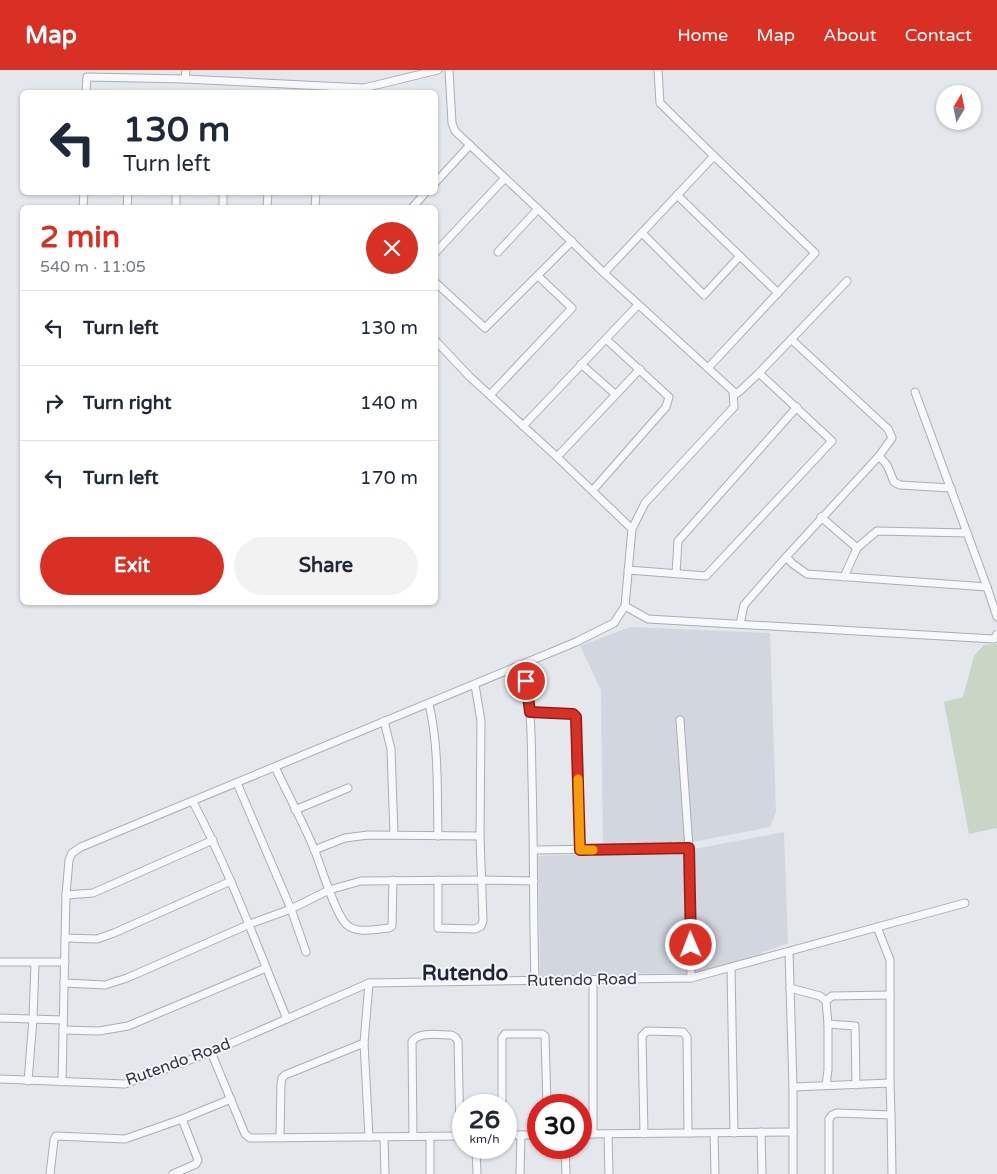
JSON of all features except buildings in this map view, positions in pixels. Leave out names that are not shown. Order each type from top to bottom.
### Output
[{"type":"street","points":[[185,79],[186,70]]},
{"type":"street","points":[[86,90],[87,77],[185,79],[319,89],[364,88],[413,72],[438,70]]},
{"type":"street","points":[[62,1082],[66,895],[69,860],[72,853],[81,847],[520,666],[614,623],[626,606],[632,529],[645,502],[734,406],[733,391],[638,305],[455,131],[452,123],[450,70]]},
{"type":"street","points":[[658,70],[660,103],[815,253],[708,368]]},
{"type":"street","points":[[438,180],[470,145]]},
{"type":"street","points":[[604,273],[714,156]]},
{"type":"street","points":[[438,250],[505,178]]},
{"type":"street","points":[[415,205],[423,195]]},
{"type":"street","points":[[677,195],[778,293]]},
{"type":"street","points":[[498,252],[538,209]]},
{"type":"street","points":[[642,233],[704,295],[740,256]]},
{"type":"street","points":[[438,285],[485,328],[572,241]]},
{"type":"street","points":[[490,395],[572,308],[538,276]]},
{"type":"street","points":[[734,395],[792,340],[846,281]]},
{"type":"street","points":[[523,426],[638,305]]},
{"type":"street","points":[[593,490],[666,407],[669,398],[606,339]]},
{"type":"street","points":[[740,624],[744,605],[892,438],[888,429],[792,340]]},
{"type":"street","points":[[438,343],[490,395],[593,490],[632,529]]},
{"type":"street","points":[[438,349],[441,346]]},
{"type":"street","points":[[581,364],[615,394]]},
{"type":"street","points":[[558,457],[640,369]]},
{"type":"street","points":[[628,570],[706,576],[832,441],[759,373]]},
{"type":"street","points":[[915,392],[968,533],[997,617]]},
{"type":"street","points":[[676,573],[678,541],[797,407]]},
{"type":"street","points":[[878,456],[888,465],[894,482],[900,485],[951,488]]},
{"type":"street","points":[[821,518],[857,548]]},
{"type":"street","points":[[844,577],[857,548],[877,531],[968,533]]},
{"type":"street","points":[[786,557],[807,574],[987,587]]},
{"type":"street","points":[[626,606],[648,619],[994,639],[997,634]]},
{"type":"street","points":[[520,666],[526,681],[530,712],[534,850],[534,981]]},
{"type":"street","points":[[438,880],[438,928],[475,929],[481,926],[483,920],[483,880],[480,836],[481,721],[474,685]]},
{"type":"street","points":[[429,704],[435,728],[437,754],[438,836]]},
{"type":"street","points":[[530,712],[573,714],[576,717],[580,850]]},
{"type":"street","points":[[680,720],[689,848],[691,978]]},
{"type":"street","points":[[384,721],[391,749],[394,835]]},
{"type":"street","points":[[275,767],[314,850],[329,890],[344,922],[349,927],[356,930],[389,928],[392,926],[393,880]]},
{"type":"street","points":[[237,783],[306,952]]},
{"type":"street","points":[[295,810],[348,788]]},
{"type":"street","points":[[193,802],[213,840],[250,924],[287,1019]]},
{"type":"street","points":[[314,850],[346,838],[368,835],[480,836]]},
{"type":"street","points":[[66,895],[92,893],[213,840]]},
{"type":"street","points":[[534,850],[689,848]]},
{"type":"street","points":[[65,938],[97,939],[231,881]]},
{"type":"street","points":[[64,984],[104,985],[127,978],[250,924],[290,909],[329,890],[361,881],[534,881]]},
{"type":"street","name":"Rutendo Road","points":[[0,1079],[125,1084],[211,1052],[369,983],[691,978],[965,903]]},
{"type":"street","points":[[877,927],[890,960],[892,1174]]},
{"type":"street","points":[[788,952],[793,1087],[793,1174]]},
{"type":"street","points":[[0,962],[65,962]]},
{"type":"street","points":[[28,1081],[35,963]]},
{"type":"street","points":[[63,1030],[99,1031],[128,1026],[266,968]]},
{"type":"street","points":[[731,968],[734,1132]]},
{"type":"street","points":[[593,981],[593,1134],[793,1132]]},
{"type":"street","points":[[369,983],[364,1043],[369,1137]]},
{"type":"street","points":[[790,988],[820,996],[826,1001],[828,1024],[826,1085]]},
{"type":"street","points":[[826,1001],[832,996],[890,995]]},
{"type":"street","points":[[0,1018],[63,1020]]},
{"type":"street","points":[[828,1024],[855,1026],[856,1085]]},
{"type":"street","points":[[644,1134],[642,1036],[647,1031],[683,1032],[687,1037],[688,1133]]},
{"type":"street","points":[[502,1094],[502,1038],[505,1034],[542,1034],[546,1036],[547,1094]]},
{"type":"street","points":[[413,1136],[412,1042],[414,1038],[419,1035],[450,1035],[455,1037],[458,1041],[460,1094]]},
{"type":"street","points":[[280,1138],[282,1078],[285,1075],[364,1043]]},
{"type":"street","points":[[211,1052],[245,1134],[250,1138],[452,1136]]},
{"type":"street","points":[[793,1087],[890,1083]]},
{"type":"street","points":[[50,1174],[56,1136],[125,1139],[232,1099]]},
{"type":"street","points":[[829,1174],[830,1119],[832,1115],[837,1113],[891,1115]]},
{"type":"street","points":[[173,1174],[196,1164],[198,1160],[182,1119]]},
{"type":"street","points":[[761,1132],[762,1174]]},
{"type":"street","points":[[714,1133],[715,1174]]},
{"type":"street","points":[[608,1134],[609,1174]]},
{"type":"street","points":[[517,1135],[527,1135]]},
{"type":"street","points":[[520,1174],[521,1135]]},
{"type":"street","points":[[430,1136],[430,1174]]},
{"type":"street","points":[[384,1137],[385,1174]]},
{"type":"street","points":[[476,1159],[477,1174]]},
{"type":"street","points":[[565,1159],[566,1174]]},
{"type":"shaded area","points":[[630,627],[770,633],[776,812],[770,827],[682,844],[603,846],[601,690],[580,646]]},
{"type":"shaded area","points":[[784,832],[788,943],[733,963],[695,973],[540,975],[538,856],[684,851]]},
{"type":"green space","points":[[997,644],[997,828],[969,834],[944,702],[963,697],[974,656],[984,645]]},
{"type":"slow traffic","points":[[578,779],[580,850],[593,850]]},
{"type":"district","name":"Rutendo","points":[[465,973]]},
{"type":"route","points":[[526,681],[530,712],[573,714],[577,720],[580,850],[689,848],[691,945]]}]
